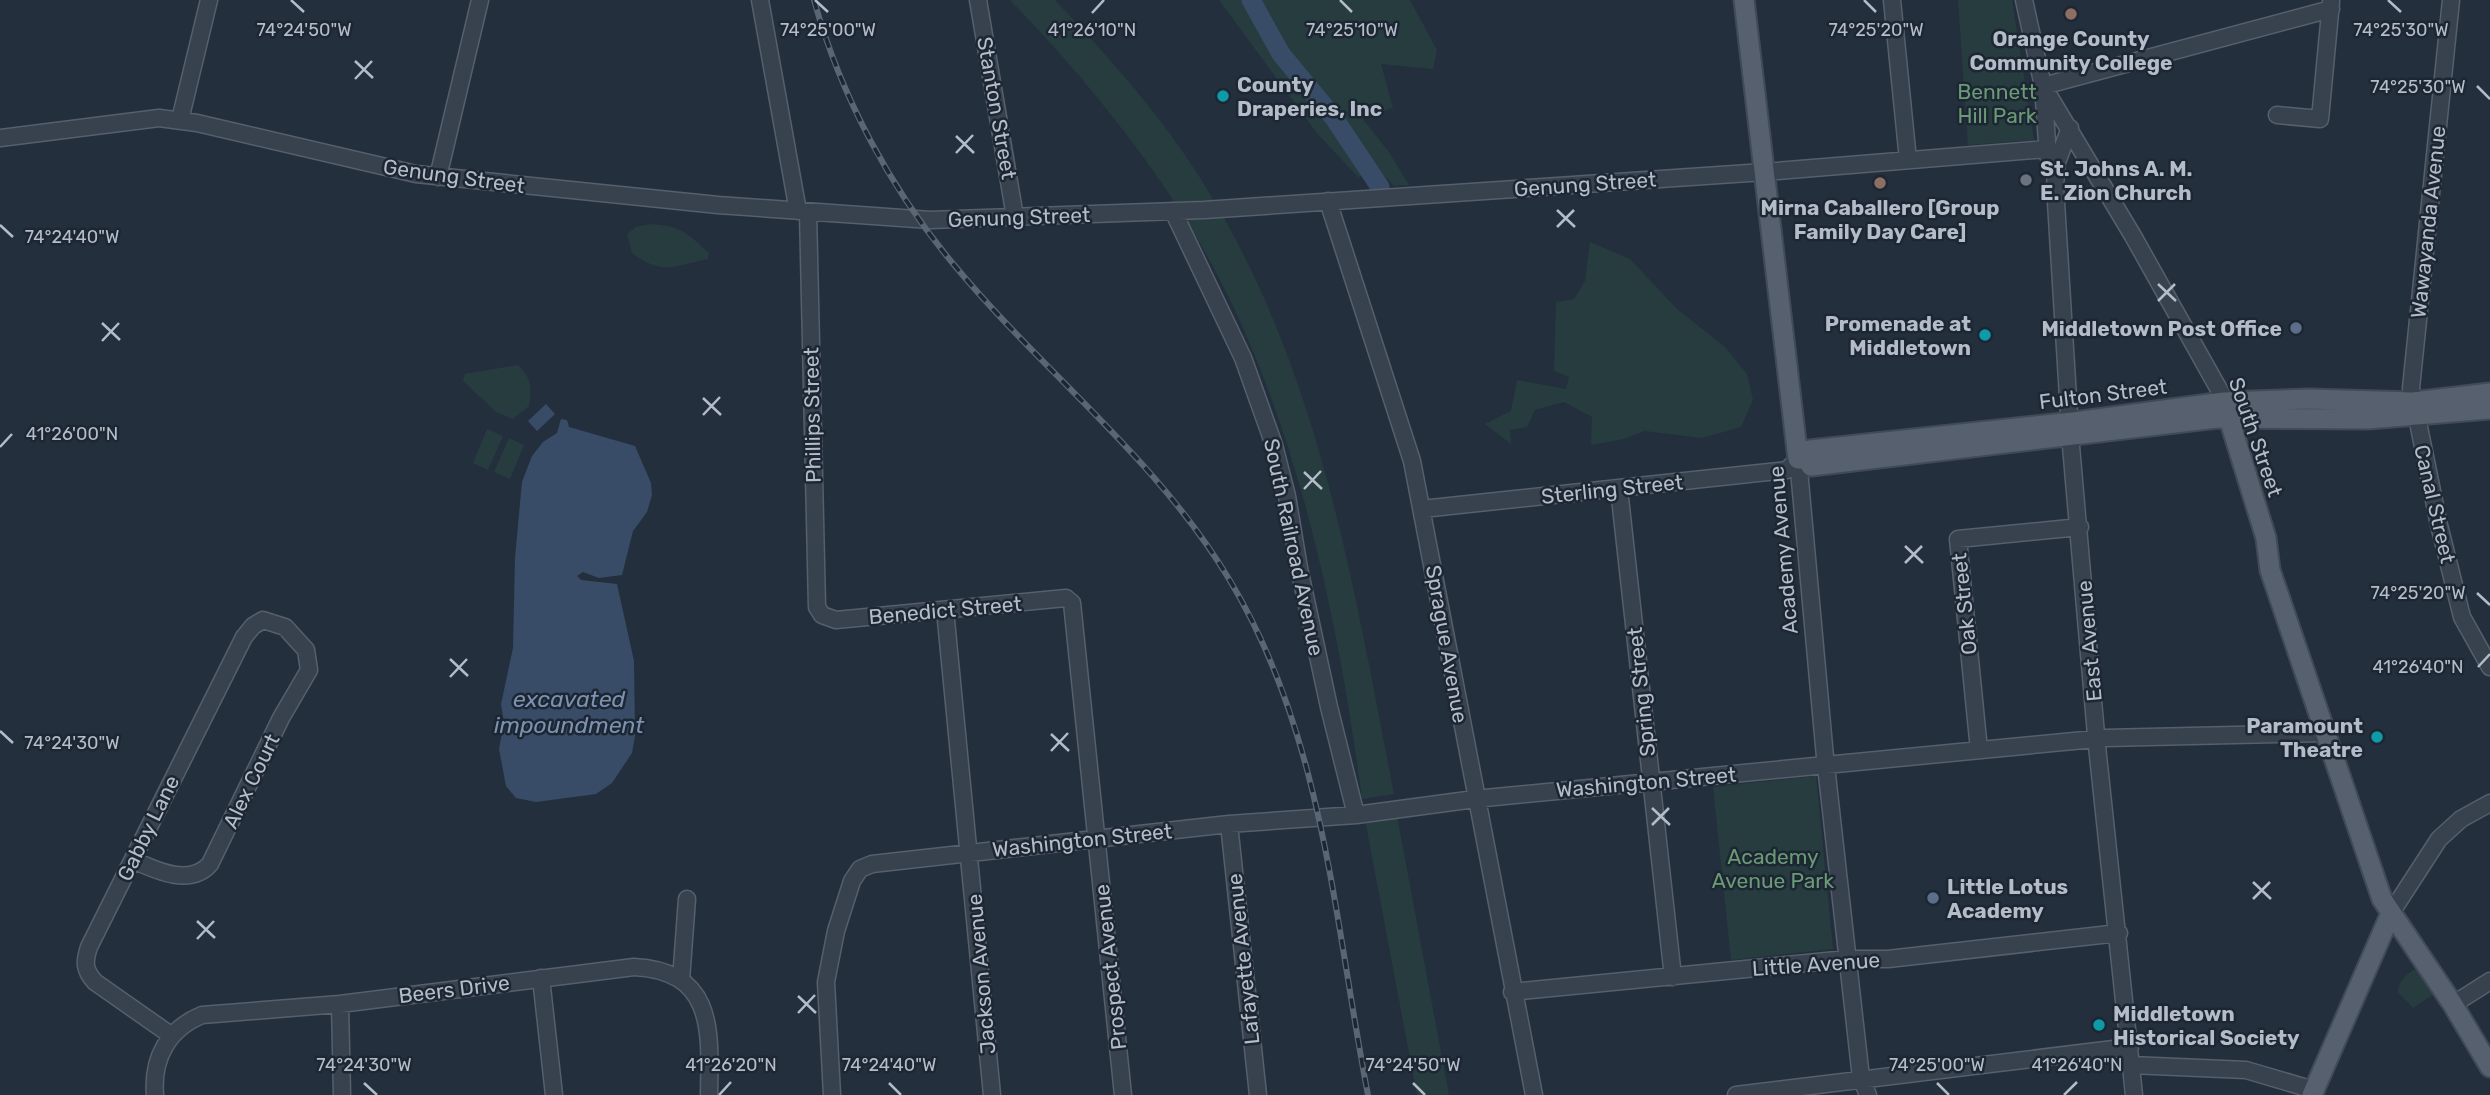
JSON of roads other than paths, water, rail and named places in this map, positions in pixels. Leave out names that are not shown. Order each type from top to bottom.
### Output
[{"type":"main road","name":"Academy Avenue","points":[[1744,0],[1802,459]]},
{"type":"main road","name":"Fulton Street","points":[[2415,409],[2490,393]]},
{"type":"main road","name":"Fulton Street","points":[[1802,459],[1810,450],[2070,430],[2309,399],[2415,409],[2490,409]]},
{"type":"main road","name":"South Street","points":[[2227,411],[2266,538],[2270,570],[2382,899],[2452,1003],[2490,1067]]},
{"type":"main road","points":[[2313,1093],[2391,913]]},
{"type":"street","points":[[180,120],[209,0]]},
{"type":"street","points":[[438,177],[480,0]]},
{"type":"street","name":"Phillips Street","points":[[760,0],[803,212],[816,603],[822,615]]},
{"type":"street","name":"Stanton Street","points":[[978,0],[1016,217]]},
{"type":"street","points":[[1892,0],[1908,160]]},
{"type":"street","name":"South Street","points":[[2024,0],[2043,86],[2070,128],[2227,411]]},
{"type":"street","name":"Wawayanda Avenue","points":[[2415,409],[2411,388],[2451,0]]},
{"type":"street","points":[[2043,86],[2331,5],[2320,119],[2277,116]]},
{"type":"street","name":"East Avenue","points":[[2043,86],[2046,149],[2055,186]]},
{"type":"street","name":"Genung Street","points":[[0,138],[122,120],[159,118],[180,120],[355,162],[438,177],[803,212],[930,220],[1173,211],[1764,172],[2046,149]]},
{"type":"street","name":"East Avenue","points":[[2070,128],[2057,162],[2055,186],[2070,430],[2097,740],[2134,1095]]},
{"type":"street","name":"Sprague Avenue","points":[[1328,201],[1412,461],[1512,992],[1534,1095]]},
{"type":"street","name":"South Railroad Avenue","points":[[1173,211],[1239,349],[1274,445],[1326,696],[1356,815]]},
{"type":"street","name":"Canal Street","points":[[2415,409],[2462,617],[2490,667]]},
{"type":"street","name":"Sterling Street","points":[[1422,509],[1787,470],[1802,459]]},
{"type":"street","name":"Academy Avenue","points":[[1802,459],[1826,765],[1861,1078],[1868,1095]]},
{"type":"street","name":"Spring Street","points":[[1619,489],[1673,977]]},
{"type":"street","name":"Oak Street","points":[[1979,750],[1958,539],[2080,527]]},
{"type":"street","name":"Benedict Street","points":[[822,615],[835,620],[1069,599]]},
{"type":"street","name":"Prospect Avenue","points":[[1069,599],[1074,610],[1123,1095]]},
{"type":"street","name":"Jackson Avenue","points":[[945,610],[992,1095]]},
{"type":"street","name":"Gabby Lane","points":[[172,1036],[95,982],[86,971],[85,960],[89,947],[244,637],[253,626],[263,620],[285,627]]},
{"type":"street","name":"Alex Court","points":[[133,860],[171,875],[199,873],[211,864],[281,718],[309,670],[306,650],[285,627]]},
{"type":"street","name":"Washington Street","points":[[970,852],[1979,750],[2097,740],[2324,733]]},
{"type":"street","points":[[2391,913],[2439,839],[2461,819],[2490,803]]},
{"type":"street","name":"Lafayette Avenue","points":[[1229,824],[1258,1095]]},
{"type":"street","points":[[832,1095],[826,1011],[827,967],[836,931],[856,874],[872,864],[970,852]]},
{"type":"street","points":[[687,899],[681,980],[700,1002],[708,1022],[709,1095]]},
{"type":"street","name":"Little Avenue","points":[[1512,992],[1847,959],[1888,959],[2119,933]]},
{"type":"street","name":"Beers Drive","points":[[155,1095],[156,1065],[172,1036],[183,1023],[202,1015],[340,1004],[634,967],[658,970],[681,980]]},
{"type":"street","points":[[541,978],[554,1095]]},
{"type":"street","points":[[2460,1000],[2490,981]]},
{"type":"street","points":[[340,1004],[342,1095]]},
{"type":"street","points":[[1736,1095],[2130,1047]]},
{"type":"street","points":[[2131,1065],[2246,1070],[2313,1093]]},
{"type":"water","points":[[546,404],[555,414],[537,431],[528,421]]},
{"type":"water","name":"excavated impoundment","points":[[561,419],[567,420],[569,427],[635,446],[651,483],[652,495],[647,512],[633,531],[622,575],[599,578],[583,572],[577,576],[581,580],[617,584],[634,661],[635,736],[632,753],[612,783],[596,794],[536,802],[516,798],[506,786],[499,749],[504,723],[501,704],[513,648],[515,558],[522,482],[532,456],[543,442],[557,433]]},
{"type":"waterway","points":[[1251,0],[1281,54],[1334,118],[1380,187]]},
{"type":"railway","points":[[814,0],[838,72],[854,107],[889,174],[910,206],[955,266],[989,305],[1134,455],[1168,495],[1200,535],[1229,579],[1261,639],[1286,701],[1306,765],[1334,896],[1368,1095]]},
{"type":"place","name":"Orange County Community College","points":[[2071,14]]},
{"type":"place","name":"County Draperies, Inc","points":[[1223,96]]},
{"type":"place","name":"St. Johns A. M. E. Zion Church","points":[[2026,180]]},
{"type":"place","name":"Mirna Caballero [Group Family Day Care]","points":[[1880,183]]},
{"type":"place","name":"Middletown Post Office","points":[[2296,328]]},
{"type":"place","name":"Promenade at Middletown","points":[[1985,335]]},
{"type":"place","name":"Paramount Theatre","points":[[2377,737]]},
{"type":"place","name":"Little Lotus Academy","points":[[1933,898]]},
{"type":"place","name":"Middletown Historical Society","points":[[2099,1025]]},
{"type":"park label","name":"Bennett Hill Park","points":[[1997,103]]},
{"type":"park label","name":"Academy Avenue Park","points":[[1773,868]]}]
